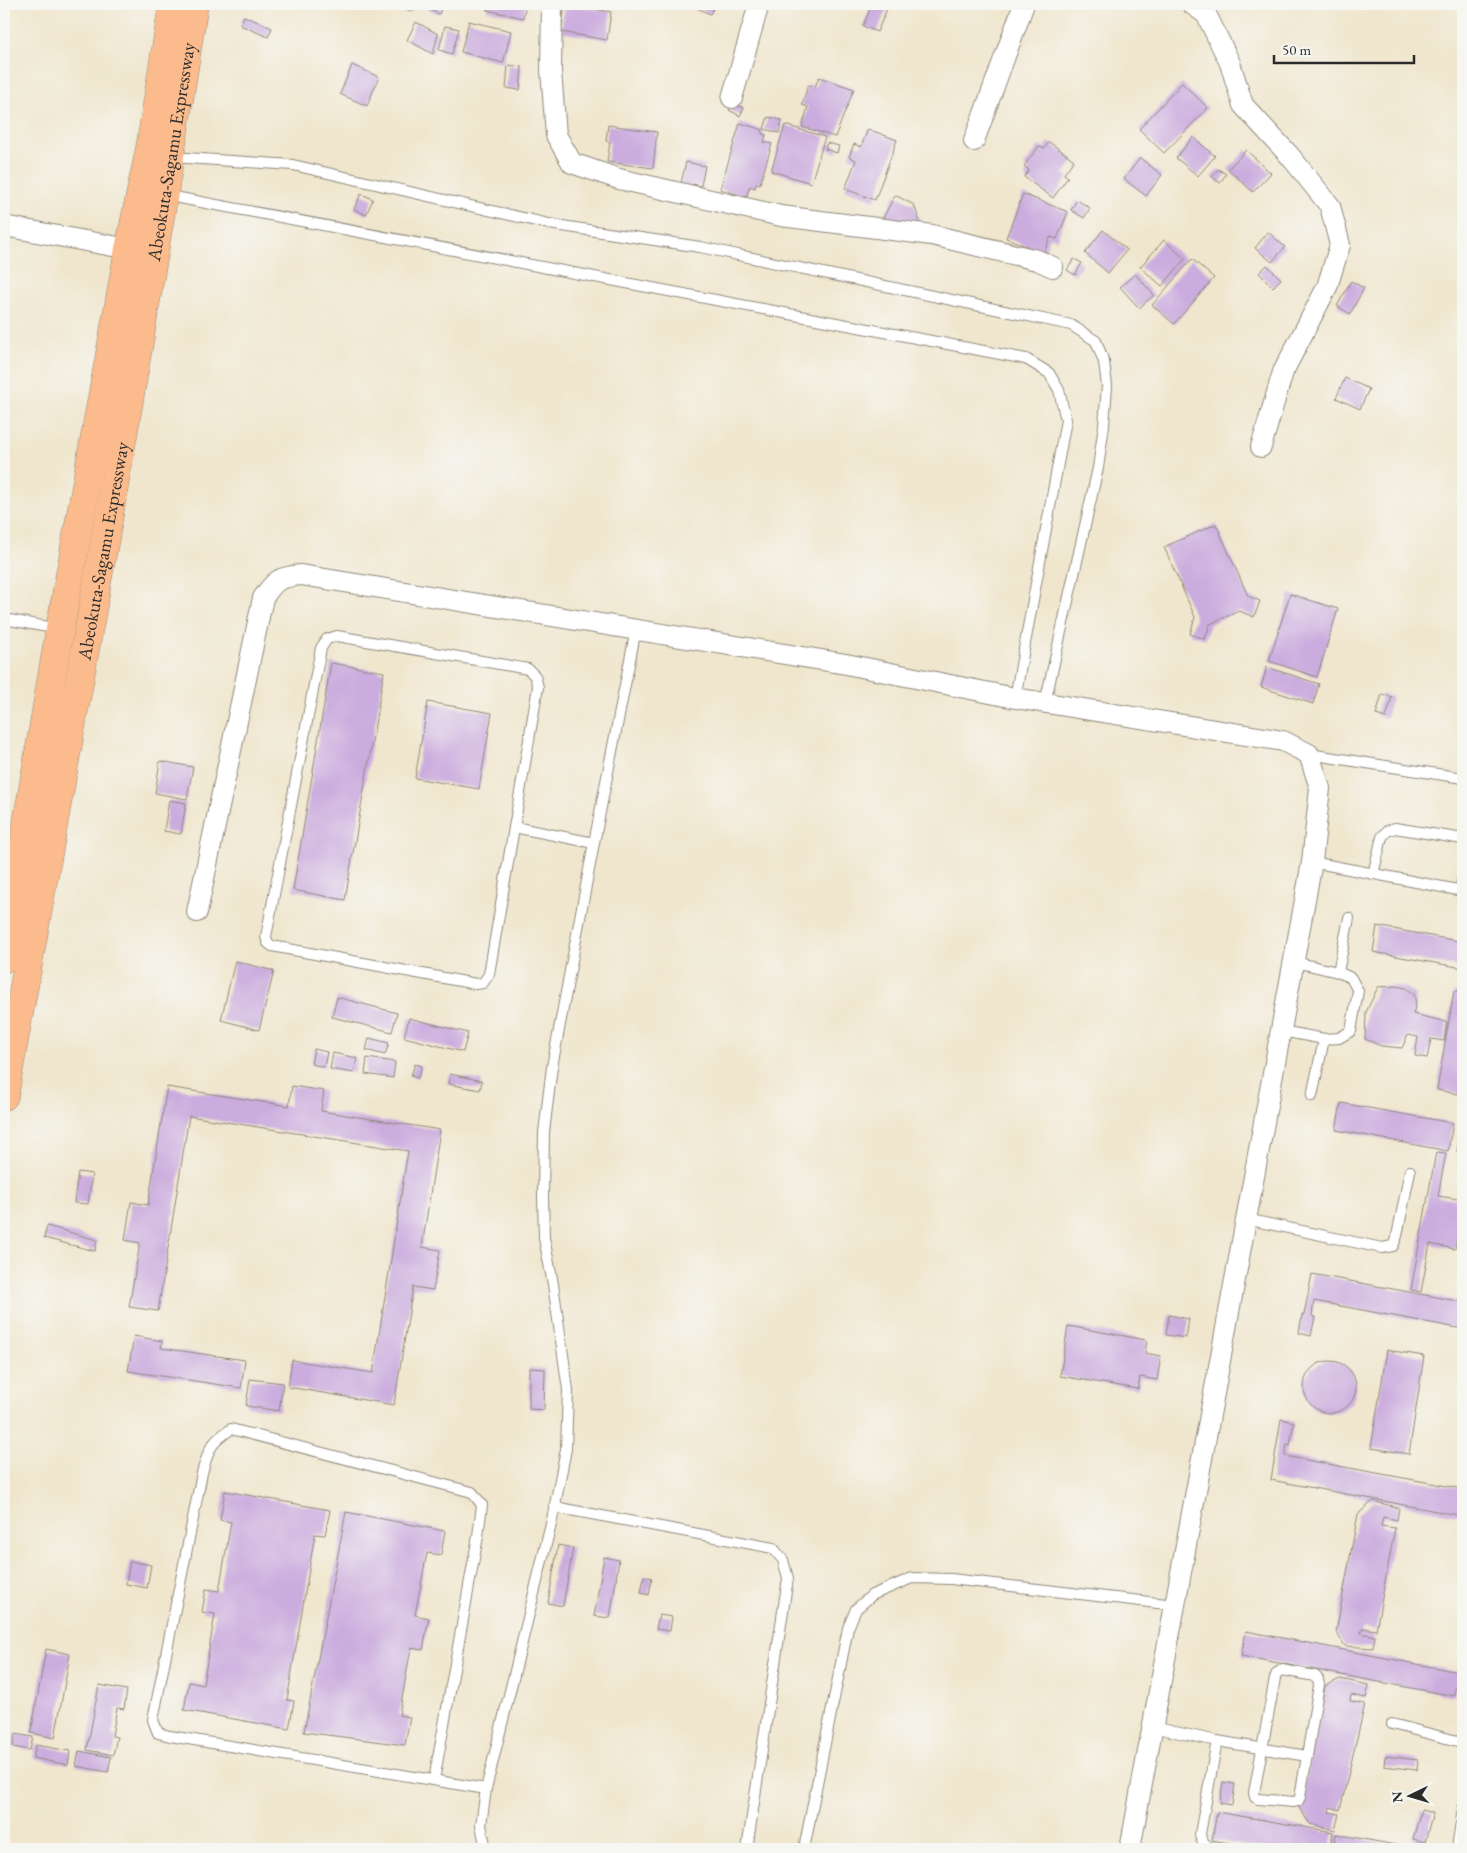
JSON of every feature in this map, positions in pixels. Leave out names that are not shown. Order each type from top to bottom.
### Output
[{"type":"highway","name":"Abeokuta-Sagamu Expressway","points":[[160,152],[173,4]]},
{"type":"highway","name":"Abeokuta-Sagamu Expressway","points":[[4,1096],[104,542],[153,190],[194,4]]},
{"type":"highway","name":"Abeokuta-Sagamu Expressway","points":[[4,959],[60,629],[129,249],[153,190]]},
{"type":"street","points":[[552,4],[551,70],[556,135],[572,163],[619,179],[781,216],[932,234],[1037,260],[1053,268]]},
{"type":"street","points":[[732,98],[760,4]]},
{"type":"street","points":[[974,140],[1024,4]]},
{"type":"street","points":[[1192,4],[1206,14],[1230,63],[1243,106],[1290,156],[1330,206],[1340,245],[1327,287],[1282,372],[1261,447]]},
{"type":"street","points":[[4,226],[129,249]]},
{"type":"street","points":[[197,912],[263,598],[271,585],[283,577],[301,575],[846,664],[1015,698],[1283,741],[1309,754],[1320,788],[1312,862],[1130,1849]]},
{"type":"lane","points":[[160,152],[293,165],[549,224],[700,247],[1071,325],[1096,341],[1104,362],[1107,386],[1098,468],[1045,703]]},
{"type":"lane","points":[[153,190],[1026,359],[1049,373],[1059,390],[1066,420],[1015,698]]},
{"type":"lane","points":[[4,619],[60,629]]},
{"type":"lane","points":[[486,1849],[481,1825],[486,1789],[554,1507],[566,1449],[568,1390],[554,1284],[544,1238],[544,1132],[552,1067],[636,629]]},
{"type":"lane","points":[[337,636],[528,669],[535,676],[538,687],[514,827],[489,974],[483,983],[476,984],[272,946],[268,943],[266,937],[317,667],[321,648],[327,639],[337,636]]},
{"type":"lane","points":[[1309,754],[1463,778]]},
{"type":"lane","points":[[514,827],[594,843]]},
{"type":"lane","points":[[1373,874],[1382,837],[1387,831],[1395,828],[1463,839]]},
{"type":"lane","points":[[1312,862],[1462,891],[1463,877]]},
{"type":"lane","points":[[1338,972],[1349,918]]},
{"type":"lane","points":[[1282,1031],[1324,1039],[1339,1038],[1350,1031],[1358,990],[1351,978],[1338,972],[1295,962]]},
{"type":"lane","points":[[1312,1096],[1324,1039]]},
{"type":"lane","points":[[1246,1219],[1382,1248],[1393,1246],[1398,1236],[1410,1171]]},
{"type":"lane","points":[[434,1780],[482,1505],[472,1492],[231,1429],[216,1439],[209,1451],[202,1473],[154,1720],[158,1733],[486,1789]]},
{"type":"lane","points":[[554,1507],[773,1548],[783,1560],[788,1578],[747,1849]]},
{"type":"lane","points":[[804,1849],[848,1628],[856,1609],[872,1595],[912,1578],[950,1579],[1175,1605]]},
{"type":"lane","points":[[1282,1670],[1315,1676],[1318,1679],[1319,1685],[1298,1801],[1258,1799],[1255,1797],[1254,1793],[1262,1748],[1277,1673],[1282,1670]]},
{"type":"lane","points":[[1392,1724],[1461,1742],[1463,1745]]},
{"type":"lane","points":[[1152,1726],[1217,1741],[1307,1756]]},
{"type":"lane","points":[[1217,1741],[1200,1834],[1202,1842],[1206,1847],[1219,1849]]},
{"type":"lane","points":[[1457,1849],[1463,1808]]},
{"type":"building","points":[[397,4],[416,4],[412,12]]},
{"type":"building","points":[[422,4],[443,4],[439,14],[421,6]]},
{"type":"building","points":[[488,4],[526,4],[523,18],[487,10]]},
{"type":"building","points":[[565,4],[611,12],[607,40],[561,32]]},
{"type":"building","points":[[688,4],[716,4],[710,14]]},
{"type":"building","points":[[872,4],[889,4],[877,32],[863,26]]},
{"type":"building","points":[[244,16],[272,28],[268,37],[240,25]]},
{"type":"building","points":[[469,21],[511,31],[503,63],[461,52]]},
{"type":"building","points":[[416,22],[438,34],[433,54],[407,40]]},
{"type":"building","points":[[445,26],[459,29],[452,54],[439,50]]},
{"type":"building","points":[[352,65],[379,77],[367,106],[340,94]]},
{"type":"building","points":[[508,65],[522,67],[520,90],[506,88]]},
{"type":"building","points":[[819,77],[854,89],[835,137],[802,127],[808,107],[802,105],[808,85],[815,87]]},
{"type":"building","points":[[1182,83],[1208,108],[1164,153],[1139,129]]},
{"type":"building","points":[[733,103],[744,108],[740,116],[729,110]]},
{"type":"building","points":[[768,117],[782,120],[779,133],[764,129]]},
{"type":"building","points":[[740,123],[763,130],[762,134],[766,135],[764,142],[772,144],[760,184],[756,183],[755,188],[750,186],[746,197],[720,189]]},
{"type":"building","points":[[608,125],[657,132],[653,168],[607,162],[610,142],[606,141]]},
{"type":"building","points":[[785,125],[825,137],[811,183],[771,171]]},
{"type":"building","points":[[868,129],[897,140],[875,200],[845,189],[856,160],[849,157],[854,144],[861,147]]},
{"type":"building","points":[[1193,137],[1215,156],[1198,176],[1176,158]]},
{"type":"building","points":[[1049,142],[1074,160],[1064,174],[1068,177],[1053,198],[1024,177],[1029,170],[1024,166],[1039,146],[1044,149]]},
{"type":"building","points":[[827,143],[839,146],[837,153],[825,149]]},
{"type":"building","points":[[1246,150],[1271,173],[1253,192],[1228,169]]},
{"type":"building","points":[[1140,158],[1162,175],[1146,196],[1124,179]]},
{"type":"building","points":[[686,162],[705,166],[701,186],[693,184],[691,189],[680,187]]},
{"type":"building","points":[[1218,169],[1226,174],[1220,183],[1212,177]]},
{"type":"building","points":[[361,194],[373,199],[366,215],[354,209]]},
{"type":"building","points":[[1023,194],[1068,212],[1057,239],[1050,237],[1044,253],[1006,238]]},
{"type":"building","points":[[895,195],[914,205],[920,222],[902,228],[883,218]]},
{"type":"building","points":[[1077,200],[1090,208],[1084,218],[1071,210]]},
{"type":"building","points":[[1103,230],[1127,250],[1108,273],[1085,253]]},
{"type":"building","points":[[1268,232],[1285,247],[1272,262],[1255,248]]},
{"type":"building","points":[[1164,240],[1185,259],[1162,286],[1140,267]]},
{"type":"building","points":[[1074,259],[1082,263],[1075,275],[1067,270]]},
{"type":"building","points":[[1192,259],[1214,278],[1174,324],[1152,305]]},
{"type":"building","points":[[1267,265],[1281,279],[1273,287],[1259,273]]},
{"type":"building","points":[[1135,274],[1154,295],[1139,308],[1120,287]]},
{"type":"building","points":[[1351,281],[1364,288],[1350,314],[1337,306]]},
{"type":"building","points":[[1345,378],[1369,389],[1360,409],[1336,398]]},
{"type":"building","points":[[1216,524],[1248,596],[1260,601],[1254,617],[1239,611],[1210,624],[1205,639],[1190,634],[1195,617],[1164,547]]},
{"type":"building","points":[[1290,594],[1338,609],[1317,677],[1269,661]]},
{"type":"building","points":[[331,663],[384,672],[345,900],[293,890]]},
{"type":"building","points":[[1267,667],[1319,684],[1313,704],[1261,687]]},
{"type":"building","points":[[1382,694],[1392,697],[1386,718],[1376,715]]},
{"type":"building","points":[[428,702],[492,713],[479,789],[415,778]]},
{"type":"building","points":[[160,761],[193,767],[187,799],[155,793]]},
{"type":"building","points":[[169,800],[186,803],[181,834],[164,831]]},
{"type":"building","points":[[1377,926],[1463,942],[1463,968],[1373,952]]},
{"type":"building","points":[[235,961],[274,971],[259,1030],[221,1020]]},
{"type":"building","points":[[1396,986],[1406,988],[1414,994],[1416,1004],[1413,1014],[1447,1022],[1444,1041],[1431,1039],[1427,1058],[1415,1056],[1418,1037],[1408,1035],[1402,1048],[1381,1046],[1365,1039],[1366,1012],[1378,987]]},
{"type":"building","points":[[1454,991],[1463,992],[1463,1095],[1437,1090]]},
{"type":"building","points":[[337,997],[397,1013],[392,1032],[332,1017]]},
{"type":"building","points":[[409,1018],[468,1033],[463,1052],[404,1037]]},
{"type":"building","points":[[369,1038],[389,1043],[385,1055],[366,1050]]},
{"type":"building","points":[[314,1049],[327,1052],[324,1067],[311,1064]]},
{"type":"building","points":[[333,1053],[357,1058],[354,1073],[330,1069]]},
{"type":"building","points":[[367,1058],[395,1062],[393,1078],[365,1074]]},
{"type":"building","points":[[415,1064],[422,1066],[418,1078],[411,1076]]},
{"type":"building","points":[[450,1074],[482,1081],[480,1090],[448,1084]]},
{"type":"building","points":[[292,1086],[324,1091],[321,1111],[440,1130],[422,1247],[440,1250],[433,1290],[413,1287],[394,1405],[288,1387],[292,1360],[373,1373],[408,1151],[189,1116],[158,1311],[129,1307],[140,1243],[125,1240],[131,1202],[148,1205],[167,1087],[289,1106]]},
{"type":"building","points":[[1341,1103],[1453,1123],[1448,1151],[1336,1130]]},
{"type":"building","points":[[1463,1123],[1463,1154],[1457,1152]]},
{"type":"building","points":[[1436,1152],[1446,1153],[1438,1196],[1463,1200],[1463,1202],[1455,1249],[1430,1244],[1421,1292],[1411,1290]]},
{"type":"building","points":[[78,1172],[92,1174],[88,1204],[74,1203]]},
{"type":"building","points":[[47,1226],[97,1240],[95,1251],[44,1238]]},
{"type":"building","points":[[1312,1274],[1463,1302],[1463,1329],[1314,1301],[1312,1316],[1315,1317],[1311,1336],[1299,1333]]},
{"type":"building","points":[[1169,1315],[1189,1319],[1186,1338],[1166,1335]]},
{"type":"building","points":[[1068,1326],[1147,1340],[1145,1353],[1161,1356],[1157,1380],[1140,1377],[1138,1389],[1060,1376]]},
{"type":"building","points":[[134,1336],[162,1341],[161,1348],[245,1360],[241,1388],[128,1371]]},
{"type":"building","points":[[1387,1350],[1424,1356],[1409,1454],[1371,1448]]},
{"type":"building","points":[[1330,1361],[1340,1363],[1348,1369],[1354,1377],[1356,1387],[1354,1397],[1348,1405],[1340,1411],[1330,1413],[1320,1411],[1312,1405],[1306,1397],[1304,1387],[1306,1377],[1312,1369],[1320,1363]]},
{"type":"building","points":[[529,1368],[545,1369],[544,1410],[529,1409]]},
{"type":"building","points":[[250,1379],[283,1383],[279,1411],[246,1406]]},
{"type":"building","points":[[1281,1419],[1294,1422],[1290,1445],[1287,1444],[1285,1456],[1463,1489],[1463,1516],[1271,1480]]},
{"type":"building","points":[[225,1491],[330,1510],[325,1535],[315,1534],[287,1700],[294,1701],[289,1729],[184,1710],[189,1682],[203,1685],[215,1614],[202,1612],[206,1589],[219,1591],[231,1522],[220,1520]]},
{"type":"building","points":[[1373,1501],[1399,1508],[1397,1520],[1383,1517],[1381,1526],[1395,1528],[1376,1630],[1363,1628],[1361,1633],[1375,1636],[1373,1648],[1345,1646],[1336,1632],[1358,1514]]},
{"type":"building","points":[[346,1512],[445,1531],[441,1555],[427,1553],[415,1615],[429,1618],[423,1650],[411,1648],[399,1715],[410,1717],[405,1745],[304,1732]]},
{"type":"building","points":[[558,1545],[573,1548],[563,1606],[548,1603]]},
{"type":"building","points":[[604,1557],[619,1560],[610,1618],[594,1616]]},
{"type":"building","points":[[130,1561],[151,1565],[147,1588],[126,1584]]},
{"type":"building","points":[[644,1576],[652,1578],[649,1595],[641,1593]]},
{"type":"building","points":[[659,1615],[672,1617],[670,1631],[656,1629]]},
{"type":"building","points":[[1246,1631],[1458,1672],[1454,1696],[1241,1656]]},
{"type":"building","points":[[46,1649],[70,1654],[55,1738],[31,1733]]},
{"type":"building","points":[[1340,1679],[1369,1685],[1366,1698],[1351,1695],[1350,1701],[1365,1704],[1340,1810],[1330,1807],[1329,1812],[1339,1814],[1335,1830],[1310,1824],[1299,1808],[1325,1686]]},
{"type":"building","points":[[99,1685],[127,1690],[124,1709],[117,1708],[112,1736],[117,1737],[113,1755],[87,1750]]},
{"type":"building","points":[[15,1734],[33,1737],[30,1750],[13,1747]]},
{"type":"building","points":[[36,1745],[70,1751],[68,1765],[33,1758]]},
{"type":"building","points":[[79,1751],[111,1757],[108,1772],[76,1766]]},
{"type":"building","points":[[1385,1756],[1418,1760],[1417,1770],[1384,1766]]},
{"type":"building","points":[[1223,1782],[1235,1784],[1232,1805],[1220,1803]]},
{"type":"building","points":[[1421,1810],[1433,1813],[1425,1842],[1413,1839]]},
{"type":"building","points":[[1217,1812],[1333,1832],[1330,1849],[1264,1849],[1212,1840]]},
{"type":"building","points":[[1336,1834],[1412,1848],[1412,1849],[1333,1849]]}]
